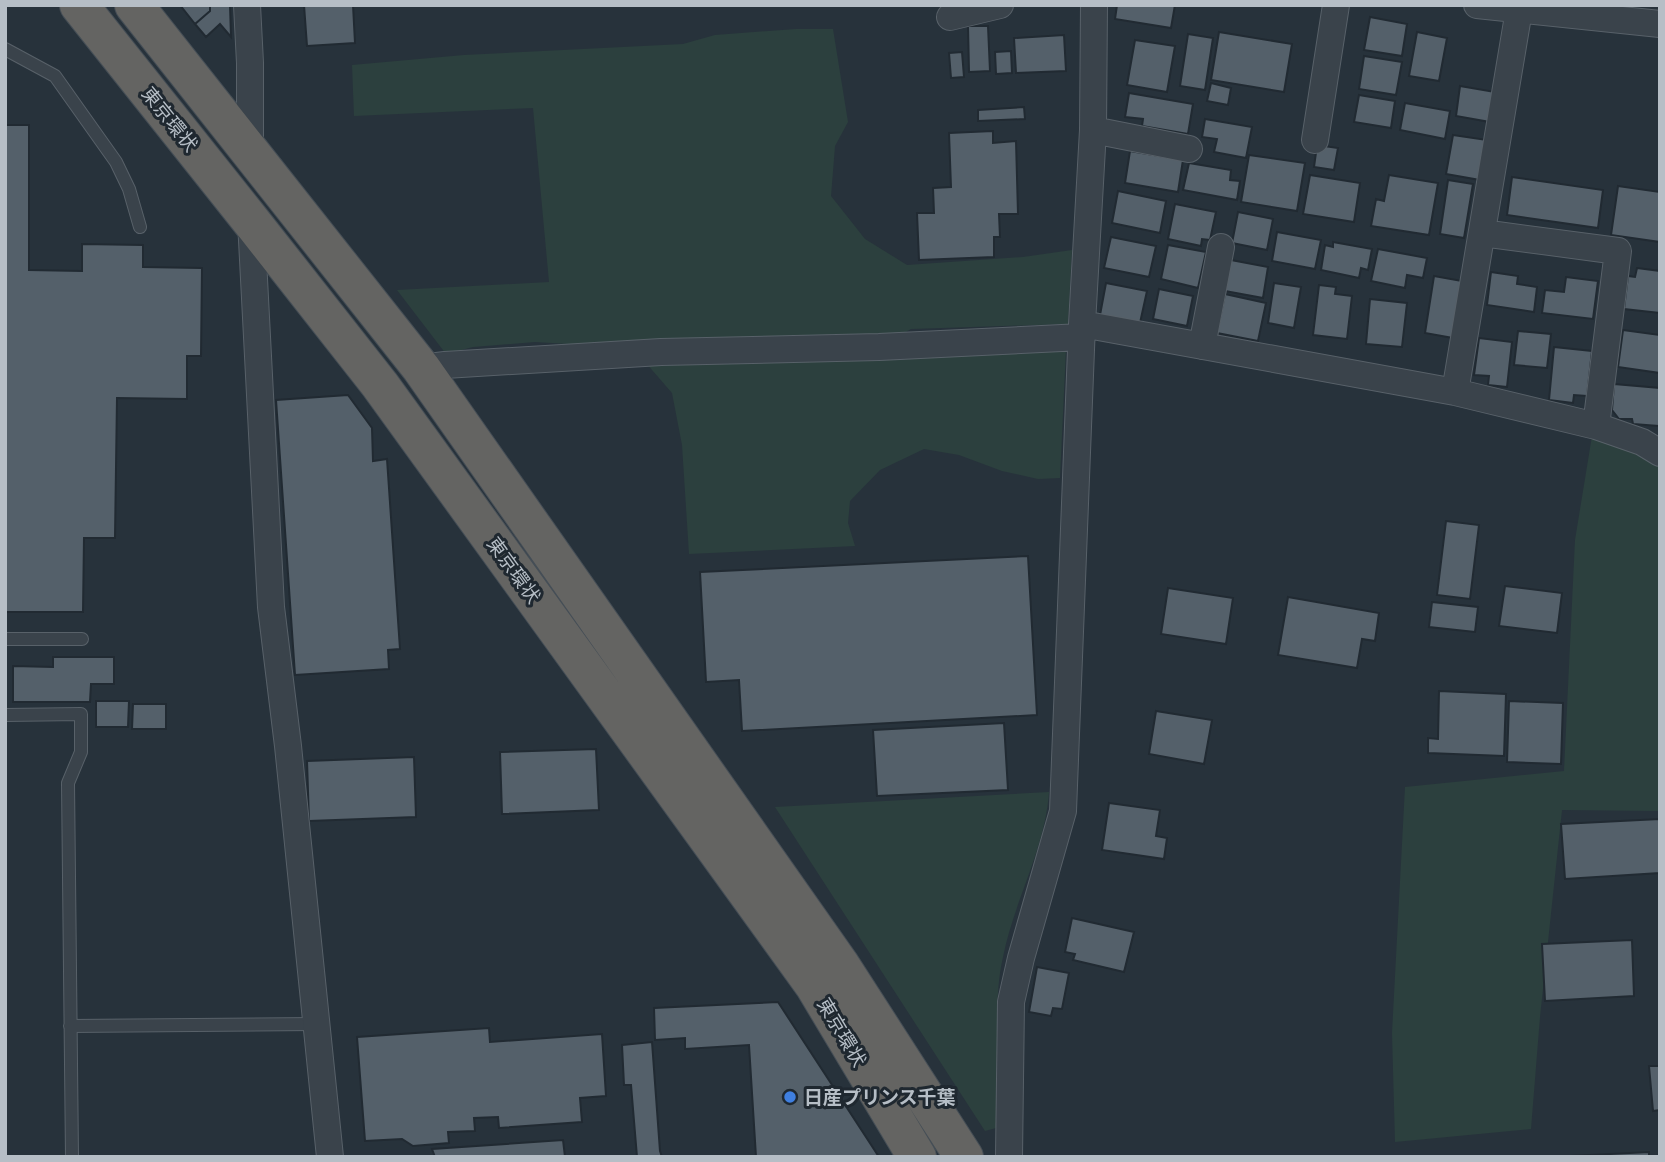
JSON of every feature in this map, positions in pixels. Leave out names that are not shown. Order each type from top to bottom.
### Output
[{"type":"highway","name":"東京環状","points":[[79,5],[380,385],[814,985],[917,1157]]},
{"type":"highway","name":"東京環状","points":[[134,5],[421,368],[841,966],[964,1157]]},
{"type":"street","points":[[247,5],[250,150]]},
{"type":"street","points":[[950,17],[1000,5]]},
{"type":"street","points":[[1009,1157],[1011,1002],[1063,811],[1082,331],[1093,130],[1094,5]]},
{"type":"street","points":[[1315,140],[1336,5]]},
{"type":"street","points":[[1477,5],[1660,24]]},
{"type":"street","points":[[1455,392],[1519,10]]},
{"type":"street","points":[[1093,130],[1189,149]]},
{"type":"street","points":[[251,221],[271,607],[330,1157]]},
{"type":"street","points":[[1482,233],[1618,251],[1596,426]]},
{"type":"street","points":[[1202,346],[1220,247]]},
{"type":"street","points":[[421,368],[661,352],[879,346],[1082,331],[1202,346],[1455,392],[1596,426],[1642,442],[1660,453]]},
{"type":"lane","points":[[5,49],[55,76],[116,162],[129,188],[140,227]]},
{"type":"lane","points":[[5,639],[82,639]]},
{"type":"lane","points":[[5,715],[81,714],[81,752],[68,783],[72,1157]]},
{"type":"lane","points":[[70,1026],[316,1024]]},
{"type":"green space","points":[[833,29],[848,122],[835,146],[831,196],[865,239],[907,265],[1023,257],[1072,250],[1068,324],[911,329],[902,334],[585,345],[535,342],[473,347],[446,354],[397,290],[549,282],[533,108],[354,116],[352,65],[464,55],[683,44],[715,35]]},
{"type":"green space","points":[[1066,349],[1060,478],[1038,479],[1002,471],[959,455],[924,449],[880,470],[850,501],[848,523],[855,546],[689,554],[682,445],[672,393],[646,363]]},
{"type":"green space","points":[[1592,436],[1631,450],[1660,466],[1660,811],[1562,810],[1531,1129],[1395,1142],[1392,1033],[1405,787],[1564,771],[1575,540]]},
{"type":"green space","points":[[1049,792],[1042,834],[1014,916],[1001,967],[997,1007],[996,1128],[985,1131],[775,807]]},
{"type":"building","points":[[180,5],[210,5],[210,11],[195,24]]},
{"type":"building","points":[[210,5],[230,5],[231,37],[220,24],[206,37],[195,24],[210,11]]},
{"type":"building","points":[[304,5],[353,5],[355,43],[307,46]]},
{"type":"building","points":[[1117,5],[1175,5],[1171,28],[1115,19]]},
{"type":"building","points":[[1370,17],[1407,24],[1402,56],[1364,50]]},
{"type":"building","points":[[968,26],[988,26],[990,71],[969,72]]},
{"type":"building","points":[[1219,32],[1292,44],[1284,92],[1211,80]]},
{"type":"building","points":[[1417,32],[1447,38],[1439,81],[1409,76]]},
{"type":"building","points":[[1188,34],[1213,38],[1205,90],[1180,86]]},
{"type":"building","points":[[1064,35],[1066,71],[1016,73],[1014,38]]},
{"type":"building","points":[[1135,40],[1175,46],[1167,92],[1127,85]]},
{"type":"building","points":[[1011,51],[1012,73],[996,74],[995,52]]},
{"type":"building","points":[[962,52],[964,77],[951,78],[949,53]]},
{"type":"building","points":[[1364,56],[1402,62],[1396,95],[1359,89]]},
{"type":"building","points":[[1211,83],[1231,88],[1228,105],[1207,101]]},
{"type":"building","points":[[1460,86],[1495,92],[1490,122],[1456,116]]},
{"type":"building","points":[[1129,93],[1193,104],[1188,134],[1142,126],[1143,119],[1125,117]]},
{"type":"building","points":[[1359,95],[1395,101],[1391,128],[1354,122]]},
{"type":"building","points":[[1405,103],[1450,111],[1445,139],[1400,130]]},
{"type":"building","points":[[1024,107],[1025,119],[978,121],[978,110]]},
{"type":"building","points":[[1205,119],[1252,127],[1246,158],[1214,152],[1217,139],[1202,137]]},
{"type":"building","points":[[5,125],[29,125],[29,270],[82,271],[82,244],[143,245],[143,267],[202,268],[201,356],[187,356],[187,399],[117,398],[115,538],[84,538],[83,612],[5,612]]},
{"type":"building","points":[[993,131],[993,143],[1016,141],[1018,214],[999,214],[1000,237],[994,237],[994,257],[919,260],[917,213],[934,213],[933,188],[951,187],[949,133]]},
{"type":"building","points":[[1453,135],[1487,140],[1480,180],[1446,174]]},
{"type":"building","points":[[1317,145],[1338,148],[1334,170],[1314,167]]},
{"type":"building","points":[[1130,151],[1183,160],[1178,192],[1125,183]]},
{"type":"building","points":[[1249,155],[1305,163],[1297,211],[1241,202]]},
{"type":"building","points":[[1189,163],[1231,170],[1230,180],[1240,181],[1237,200],[1183,190]]},
{"type":"building","points":[[1310,175],[1360,183],[1354,222],[1303,214]]},
{"type":"building","points":[[1389,175],[1438,183],[1429,235],[1371,226],[1376,199],[1384,201]]},
{"type":"building","points":[[1512,177],[1603,190],[1598,228],[1507,215]]},
{"type":"building","points":[[1448,180],[1473,184],[1464,238],[1440,234]]},
{"type":"building","points":[[1618,186],[1660,192],[1660,242],[1611,235]]},
{"type":"building","points":[[1118,191],[1166,201],[1160,233],[1112,223]]},
{"type":"building","points":[[1175,204],[1216,212],[1210,240],[1202,239],[1201,246],[1168,239]]},
{"type":"building","points":[[1238,212],[1273,219],[1267,250],[1232,243]]},
{"type":"building","points":[[1277,232],[1321,240],[1315,269],[1272,261]]},
{"type":"building","points":[[1111,237],[1156,246],[1149,277],[1104,268]]},
{"type":"building","points":[[1333,242],[1372,249],[1368,270],[1361,268],[1359,278],[1321,270],[1325,245],[1333,247]]},
{"type":"building","points":[[1168,245],[1206,252],[1198,288],[1161,279]]},
{"type":"building","points":[[1378,249],[1427,258],[1423,278],[1407,275],[1405,288],[1371,281]]},
{"type":"building","points":[[1231,260],[1268,267],[1263,298],[1225,291]]},
{"type":"building","points":[[1637,268],[1660,271],[1660,313],[1624,309],[1628,276],[1635,277]]},
{"type":"building","points":[[1491,272],[1518,276],[1517,284],[1537,287],[1534,312],[1487,305]]},
{"type":"building","points":[[1434,276],[1462,281],[1453,338],[1425,333]]},
{"type":"building","points":[[1566,277],[1598,281],[1593,319],[1542,313],[1545,290],[1564,292]]},
{"type":"building","points":[[1106,283],[1147,291],[1140,323],[1100,315]]},
{"type":"building","points":[[1274,283],[1301,287],[1294,328],[1268,323]]},
{"type":"building","points":[[1319,285],[1336,287],[1335,294],[1352,296],[1347,339],[1313,335]]},
{"type":"building","points":[[1159,289],[1193,296],[1187,326],[1153,319]]},
{"type":"building","points":[[1225,294],[1266,303],[1258,341],[1217,333]]},
{"type":"building","points":[[1370,299],[1407,303],[1402,347],[1366,344]]},
{"type":"building","points":[[1623,330],[1660,335],[1660,373],[1618,367]]},
{"type":"building","points":[[1518,331],[1551,334],[1547,368],[1514,365]]},
{"type":"building","points":[[1479,338],[1512,342],[1507,387],[1488,385],[1489,376],[1474,375]]},
{"type":"building","points":[[1554,347],[1592,351],[1587,396],[1574,395],[1573,403],[1549,400]]},
{"type":"building","points":[[1614,384],[1660,388],[1659,426],[1633,424],[1632,419],[1619,419],[1612,410]]},
{"type":"building","points":[[348,395],[372,428],[373,461],[387,459],[400,649],[388,650],[389,669],[295,675],[276,400]]},
{"type":"building","points":[[1446,521],[1479,525],[1470,599],[1437,595]]},
{"type":"building","points":[[1028,556],[1037,715],[742,731],[739,680],[706,682],[700,572]]},
{"type":"building","points":[[1505,586],[1562,593],[1557,633],[1499,626]]},
{"type":"building","points":[[1168,588],[1233,598],[1226,644],[1161,634]]},
{"type":"building","points":[[1288,597],[1379,613],[1375,641],[1362,639],[1357,668],[1278,655]]},
{"type":"building","points":[[1432,602],[1478,607],[1475,632],[1429,627]]},
{"type":"building","points":[[53,657],[114,657],[114,684],[91,684],[90,702],[13,702],[13,666],[53,667]]},
{"type":"building","points":[[1439,691],[1506,694],[1504,756],[1428,753],[1428,738],[1438,739]]},
{"type":"building","points":[[96,701],[129,701],[128,727],[96,727]]},
{"type":"building","points":[[1509,701],[1563,703],[1561,764],[1507,762]]},
{"type":"building","points":[[133,704],[166,704],[166,729],[132,729]]},
{"type":"building","points":[[1156,711],[1212,720],[1204,764],[1149,754]]},
{"type":"building","points":[[1004,723],[1008,790],[877,796],[873,730]]},
{"type":"building","points":[[596,749],[599,810],[502,814],[500,752]]},
{"type":"building","points":[[414,757],[416,817],[309,821],[307,761]]},
{"type":"building","points":[[1109,803],[1160,810],[1156,836],[1167,838],[1164,859],[1102,850]]},
{"type":"building","points":[[1660,819],[1660,873],[1565,879],[1561,824]]},
{"type":"building","points":[[1072,918],[1134,932],[1124,972],[1073,960],[1075,954],[1065,952]]},
{"type":"building","points":[[1632,940],[1634,996],[1545,1001],[1542,944]]},
{"type":"building","points":[[1037,967],[1069,973],[1062,1009],[1053,1008],[1051,1016],[1029,1012]]},
{"type":"building","points":[[778,1002],[879,1157],[756,1157],[749,1045],[685,1049],[685,1038],[655,1040],[654,1008]]},
{"type":"building","points":[[489,1028],[490,1042],[602,1034],[606,1096],[580,1098],[582,1122],[499,1128],[498,1117],[474,1118],[475,1131],[448,1132],[449,1143],[413,1146],[402,1139],[365,1141],[357,1037]]},
{"type":"building","points":[[652,1042],[662,1157],[637,1157],[631,1085],[624,1085],[622,1045]]},
{"type":"building","points":[[1649,1066],[1660,1066],[1660,1110],[1653,1111]]},
{"type":"building","points":[[563,1140],[565,1157],[435,1157],[432,1149]]},
{"type":"building","points":[[1649,1152],[1649,1157],[1571,1156]]},
{"type":"place","name":"日産プリンス千葉","points":[[790,1097]]}]
